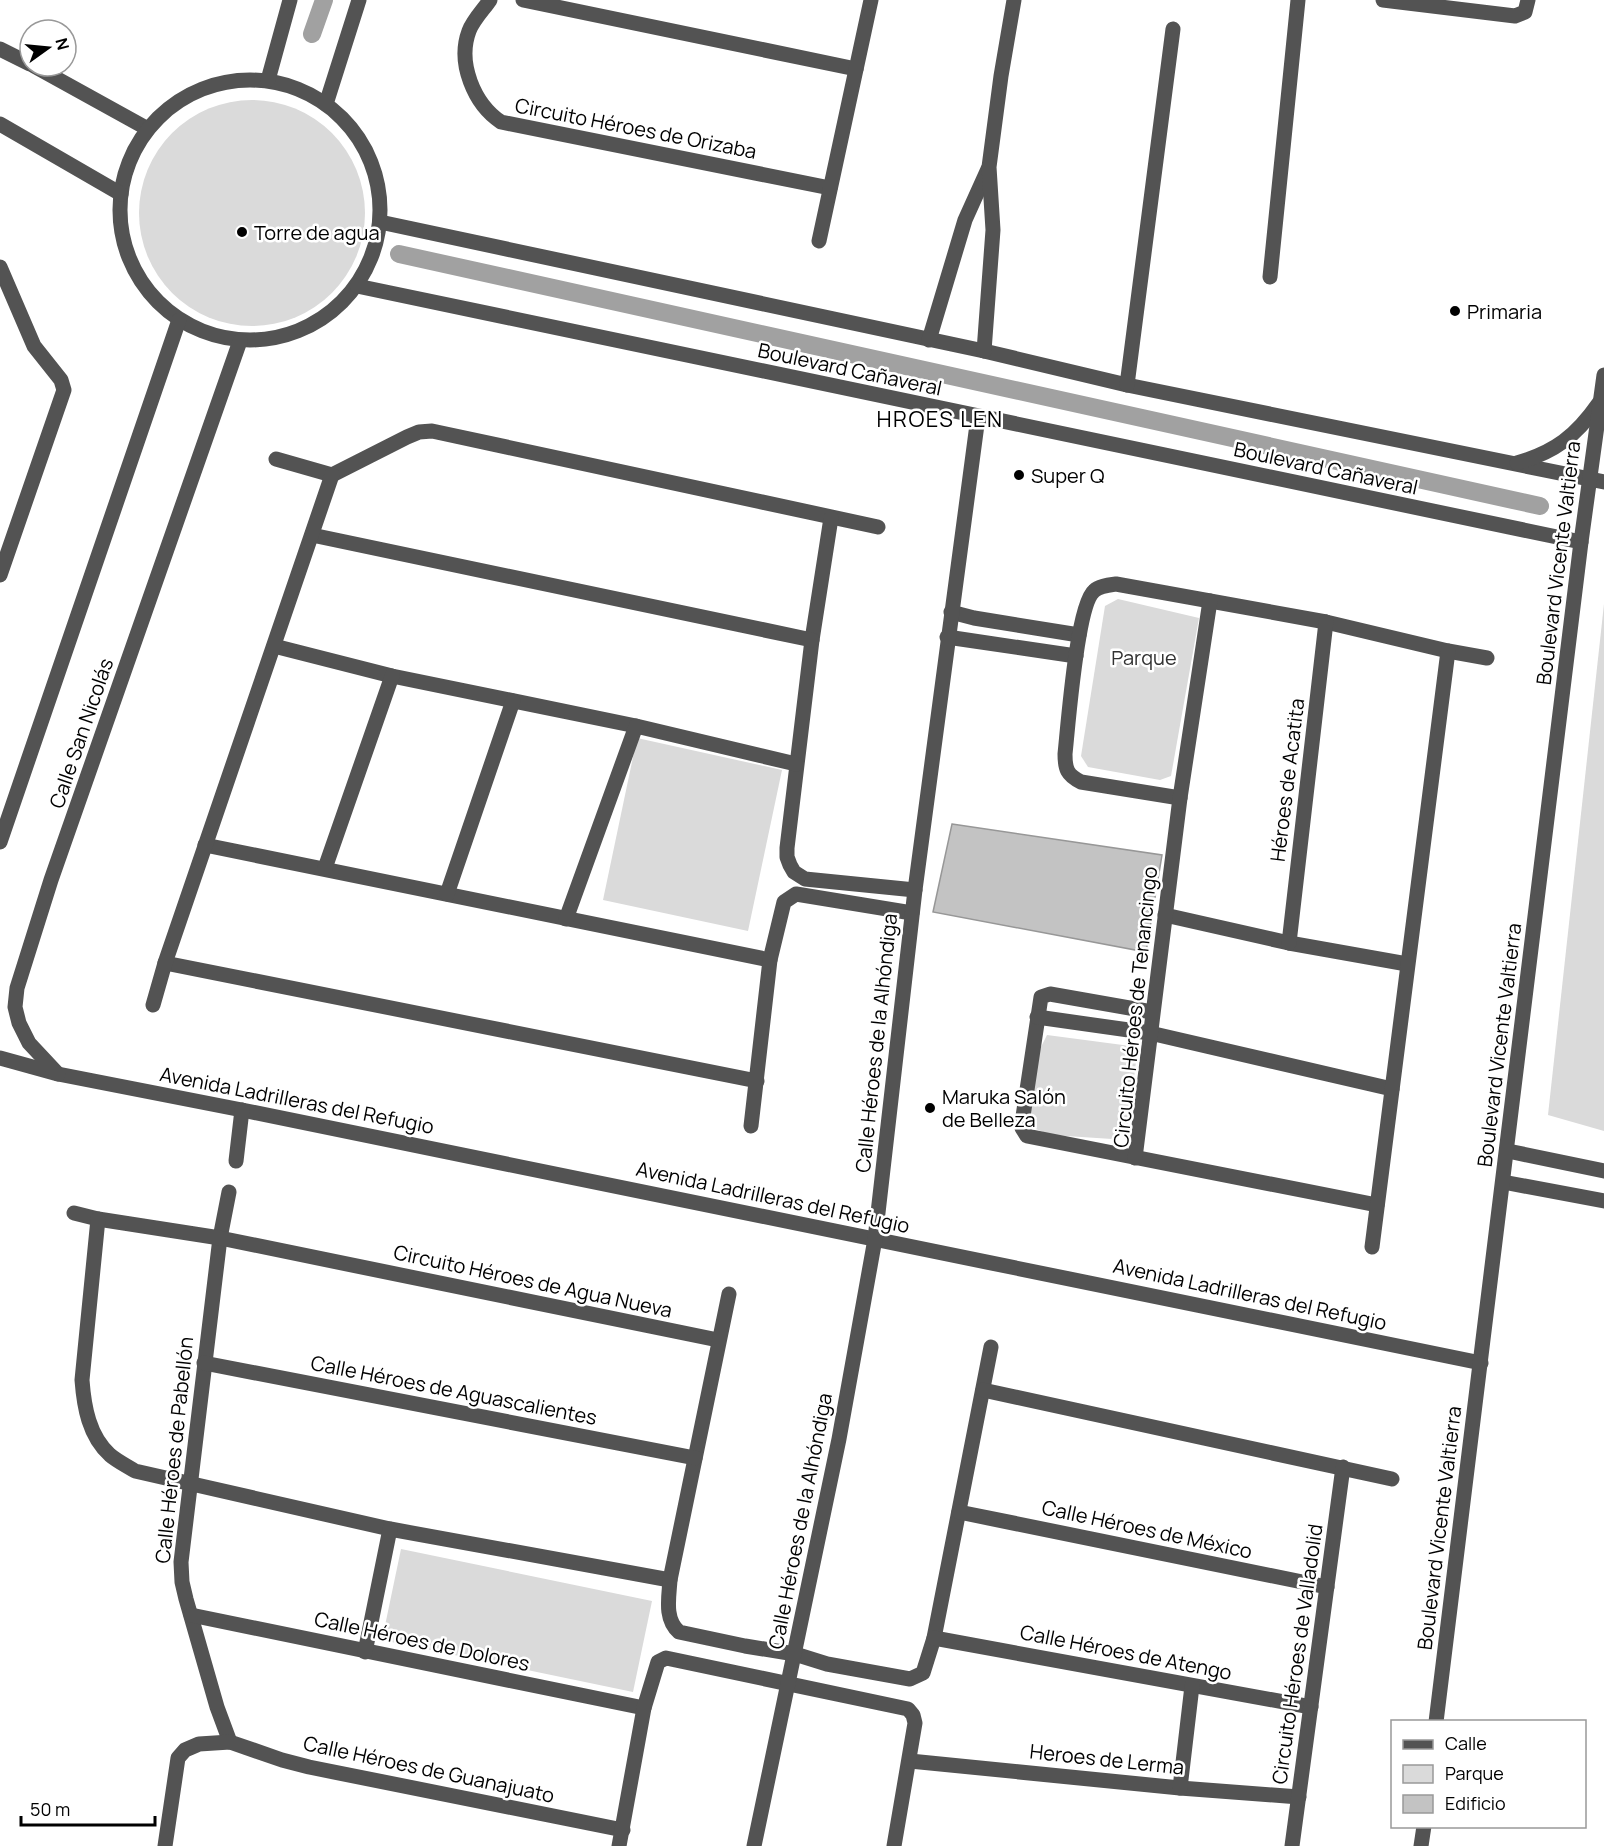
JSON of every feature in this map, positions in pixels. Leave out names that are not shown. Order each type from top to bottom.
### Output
[{"type":"street","points":[[268,80],[290,0]]},
{"type":"street","points":[[326,104],[359,0]]},
{"type":"street","name":"Circuito Héroes de Orizaba","points":[[490,0],[469,30],[466,63],[476,94],[483,106],[501,122],[830,188]]},
{"type":"street","points":[[523,0],[856,69]]},
{"type":"street","points":[[819,241],[871,0]]},
{"type":"street","points":[[984,351],[993,230],[989,167],[1014,0]]},
{"type":"street","points":[[1270,277],[1298,0]]},
{"type":"street","points":[[1383,0],[1515,16],[1525,12],[1528,0]]},
{"type":"street","points":[[1127,386],[1173,29]]},
{"type":"street","points":[[0,49],[18,58]]},
{"type":"street","points":[[56,78],[148,129]]},
{"type":"street","points":[[234,80],[268,80],[298,88],[326,104],[351,127],[369,155],[379,188],[380,222],[376,245],[369,266],[357,286],[339,307],[317,323],[301,331],[267,340],[240,341],[206,333],[179,320],[152,296],[132,266],[122,230],[121,194],[125,173],[132,154],[148,129],[172,105],[201,89],[234,80]]},
{"type":"street","points":[[0,124],[121,194]]},
{"type":"street","points":[[929,340],[965,220],[989,167]]},
{"type":"street","name":"Boulevard Cañaveral","points":[[380,222],[984,351],[1127,386],[1597,480]]},
{"type":"street","points":[[0,267],[26,330],[43,358],[61,380],[64,390],[0,575]]},
{"type":"street","name":"Boulevard Cañaveral","points":[[357,286],[1581,542]]},
{"type":"street","name":"Calle San Nicolás","points":[[0,842],[179,320]]},
{"type":"street","name":"Calle San Nicolás","points":[[57,1074],[29,1043],[19,1023],[15,1007],[17,988],[51,880],[240,341]]},
{"type":"street","name":"Boulevard Vicente Valtierra","points":[[1437,1720],[1581,542],[1597,480],[1600,400],[1604,375]]},
{"type":"street","points":[[1512,464],[1539,457],[1563,443],[1584,424],[1600,400]]},
{"type":"street","name":"Calle Héroes de la Alhóndiga","points":[[754,1846],[839,1439],[875,1239],[912,913],[978,417]]},
{"type":"street","points":[[276,459],[333,475],[407,437],[419,432],[432,431],[878,527]]},
{"type":"street","points":[[153,1005],[205,845],[333,475]]},
{"type":"street","points":[[831,518],[812,640],[787,857],[794,872],[805,879],[915,890]]},
{"type":"street","points":[[312,536],[812,640]]},
{"type":"street","points":[[1180,798],[1081,782],[1069,775],[1065,765],[1065,754],[1079,635],[1088,600],[1096,589],[1116,584],[1326,622],[1487,658]]},
{"type":"street","name":"Circuito Héroes de Tenancingo","points":[[1210,601],[1180,798],[1135,1158],[1377,1205]]},
{"type":"street","points":[[951,612],[974,618],[1079,635]]},
{"type":"street","name":"Héroes de Acatita","points":[[1289,943],[1326,622]]},
{"type":"street","points":[[947,637],[1076,656]]},
{"type":"street","points":[[274,646],[392,676],[636,726],[796,764]]},
{"type":"street","points":[[1372,1247],[1448,651]]},
{"type":"street","points":[[325,868],[392,676]]},
{"type":"street","points":[[447,894],[513,701]]},
{"type":"street","points":[[566,919],[636,726]]},
{"type":"street","points":[[205,845],[771,960]]},
{"type":"street","points":[[751,1126],[771,960],[784,902],[796,894],[912,913]]},
{"type":"street","points":[[1165,915],[1289,943],[1407,964]]},
{"type":"street","points":[[165,963],[757,1081]]},
{"type":"street","points":[[1135,1158],[1027,1136],[1022,1123],[1041,997],[1050,993],[1152,1012]]},
{"type":"street","points":[[0,1013],[15,1007]]},
{"type":"street","points":[[1037,1017],[1150,1033],[1392,1089]]},
{"type":"street","points":[[0,1058],[57,1074]]},
{"type":"street","name":"Avenida Ladrilleras del Refugio","points":[[57,1074],[1480,1363]]},
{"type":"street","points":[[236,1161],[242,1110]]},
{"type":"street","points":[[1508,1151],[1604,1171]]},
{"type":"street","points":[[1503,1182],[1604,1201]]},
{"type":"street","name":"Calle Héroes de Pabellón","points":[[229,1192],[219,1238],[181,1562],[182,1582],[217,1707],[230,1742]]},
{"type":"street","name":"Circuito Héroes de Agua Nueva","points":[[74,1213],[98,1219],[219,1238],[718,1340]]},
{"type":"street","points":[[98,1219],[82,1380],[83,1399],[89,1422],[99,1442],[111,1456],[135,1471],[390,1529],[670,1580]]},
{"type":"street","points":[[729,1294],[670,1580],[668,1610],[673,1627],[679,1632],[795,1654],[827,1664],[910,1679],[923,1673],[934,1638],[991,1347]]},
{"type":"street","name":"Calle Héroes de Aguascalientes","points":[[204,1363],[695,1458]]},
{"type":"street","points":[[983,1390],[1392,1479]]},
{"type":"street","name":"Circuito Héroes de Valladolid","points":[[1292,1846],[1343,1467]]},
{"type":"street","name":"Calle Héroes de México","points":[[958,1512],[1327,1587]]},
{"type":"street","points":[[365,1652],[390,1529]]},
{"type":"street","name":"Calle Héroes de Dolores","points":[[191,1615],[644,1708]]},
{"type":"street","name":"Calle Héroes de Atengo","points":[[934,1638],[1311,1707]]},
{"type":"street","points":[[620,1846],[644,1708],[658,1662],[666,1658],[908,1709],[915,1723],[894,1846]]},
{"type":"street","points":[[1180,1788],[1192,1686]]},
{"type":"street","points":[[165,1846],[178,1758],[185,1750],[199,1744],[230,1742]]},
{"type":"street","name":"Calle Héroes de Guanajuato","points":[[230,1742],[309,1767],[623,1830]]},
{"type":"street","name":"Heroes de Lerma","points":[[910,1761],[1180,1788],[1299,1797]]},
{"type":"street","points":[[1421,1846],[1424,1828]]},
{"type":"green space","points":[[252,100],[274,102],[295,109],[315,119],[332,133],[346,150],[356,170],[363,191],[365,213],[363,235],[356,256],[346,276],[332,293],[315,307],[295,317],[274,324],[252,326],[230,324],[209,317],[189,307],[172,293],[158,276],[148,256],[141,235],[139,213],[141,191],[148,170],[158,150],[172,133],[189,119],[209,109],[230,102]]},
{"type":"green space","name":"Parque","points":[[1118,599],[1199,618],[1171,776],[1160,780],[1088,767],[1081,756],[1105,606]]},
{"type":"green space","points":[[1604,604],[1604,1131],[1548,1115]]},
{"type":"green space","points":[[637,738],[782,770],[748,931],[603,900]]},
{"type":"green space","points":[[1047,1035],[1138,1047],[1127,1131],[1112,1139],[1051,1135],[1028,1126],[1039,1051]]},
{"type":"green space","points":[[401,1549],[652,1601],[633,1692],[382,1640]]},
{"type":"building","points":[[952,824],[1162,855],[1146,952],[933,912]]},
{"type":"waterway","points":[[312,34],[324,0]]},
{"type":"waterway","points":[[399,254],[1540,506]]},
{"type":"place","name":"Torre de agua","points":[[242,232]]},
{"type":"place","name":"Primaria","points":[[1455,311]]},
{"type":"place","name":"Super Q","points":[[1019,475]]},
{"type":"place","name":"Maruka Salón de Belleza","points":[[930,1108]]},
{"type":"district","name":"HROES LEN","points":[[940,419]]}]
